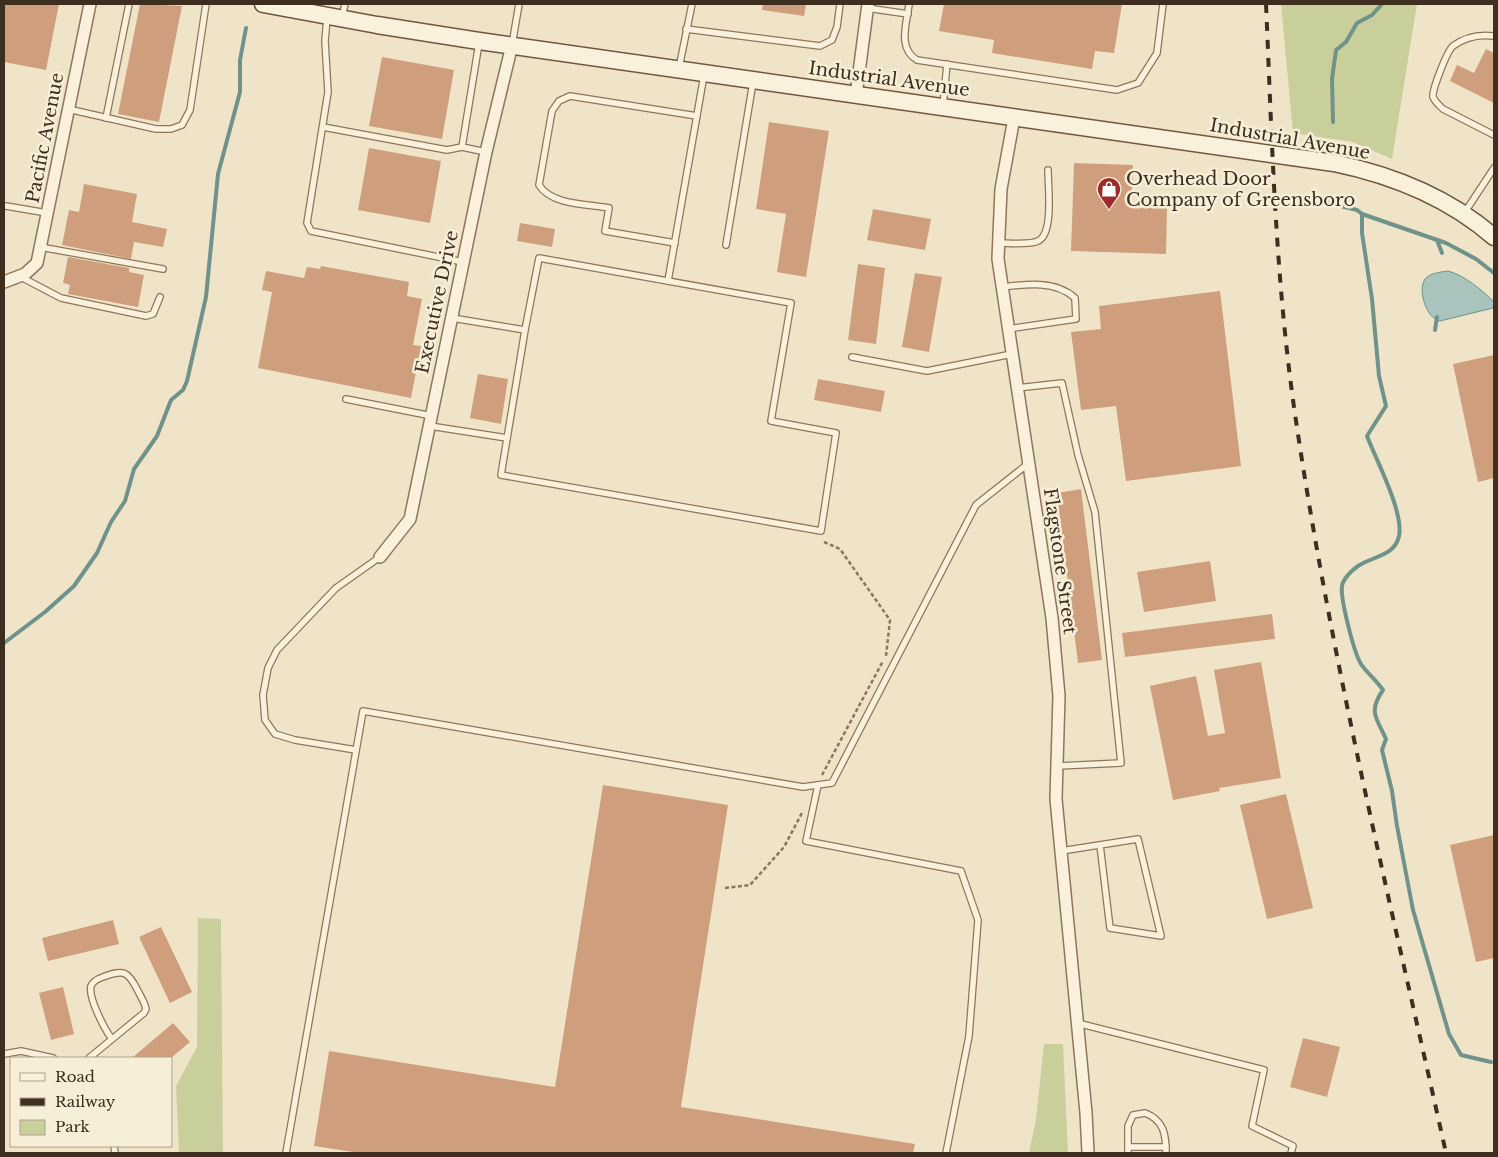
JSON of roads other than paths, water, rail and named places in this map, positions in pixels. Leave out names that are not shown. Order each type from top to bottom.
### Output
[{"type":"main road","name":"Industrial Avenue","points":[[263,4],[338,13],[480,41],[943,106],[1354,167],[1408,185],[1464,214],[1494,237]]},
{"type":"street","name":"Pacific Avenue","points":[[22,275],[37,263],[90,4]]},
{"type":"street","points":[[856,95],[868,6]]},
{"type":"street","name":"Executive Drive","points":[[380,557],[410,519],[486,152],[512,45]]},
{"type":"street","name":"Flagstone Street","points":[[1014,118],[1001,189],[998,259],[1052,618],[1059,696],[1056,798],[1088,1153]]},
{"type":"street","points":[[4,282],[22,275]]},
{"type":"lane","points":[[106,118],[130,4]]},
{"type":"lane","points":[[68,109],[156,129],[171,129],[182,125],[190,110],[206,4]]},
{"type":"lane","points":[[512,45],[519,4]]},
{"type":"lane","points":[[679,69],[692,4]]},
{"type":"lane","points":[[686,29],[820,46],[832,40],[837,27],[840,4]]},
{"type":"lane","points":[[910,4],[905,49],[917,60],[1117,90],[1138,83],[1157,53],[1164,4]]},
{"type":"lane","points":[[868,6],[908,14]]},
{"type":"lane","points":[[338,13],[325,41],[328,92],[307,223],[310,231],[463,262]]},
{"type":"lane","points":[[1494,36],[1472,37],[1451,47],[1433,90],[1436,103],[1443,109],[1494,135]]},
{"type":"lane","points":[[462,146],[480,41]]},
{"type":"lane","points":[[943,106],[947,64]]},
{"type":"lane","points":[[668,281],[705,73]]},
{"type":"lane","points":[[726,245],[754,80]]},
{"type":"lane","points":[[675,244],[605,231],[609,208],[554,198],[544,192],[539,185],[552,111],[559,101],[570,96],[697,116]]},
{"type":"lane","points":[[323,127],[447,150],[462,146],[486,152]]},
{"type":"lane","points":[[1464,214],[1494,168]]},
{"type":"lane","points":[[999,243],[1038,242],[1046,235],[1048,223],[1048,170]]},
{"type":"lane","points":[[6,206],[47,213]]},
{"type":"lane","points":[[40,247],[163,269]]},
{"type":"lane","points":[[539,258],[791,303],[772,421],[836,433],[821,531],[501,475],[525,330],[539,258]]},
{"type":"lane","points":[[22,275],[61,298],[146,316],[153,314],[160,297]]},
{"type":"lane","points":[[1002,287],[1033,284],[1063,289],[1075,298],[1077,306],[1076,319],[1008,329]]},
{"type":"lane","points":[[452,318],[525,330]]},
{"type":"lane","points":[[852,357],[927,371],[1012,354]]},
{"type":"lane","points":[[1017,388],[1062,382],[1078,455],[1095,512],[1121,764],[1058,766]]},
{"type":"lane","points":[[346,399],[507,438]]},
{"type":"lane","points":[[286,1153],[363,710],[803,787],[832,783],[976,505],[1028,462]]},
{"type":"lane","points":[[356,750],[295,740],[275,734],[265,720],[263,695],[268,668],[277,650],[336,588],[380,557]]},
{"type":"lane","points":[[818,785],[806,841],[961,871],[978,920],[969,1036],[946,1153]]},
{"type":"lane","points":[[1061,852],[1100,845],[1138,839],[1161,936],[1110,928],[1100,845]]},
{"type":"lane","points":[[90,1057],[112,1039],[146,1009],[131,976],[124,972],[110,974],[97,979],[92,984],[91,990],[104,1027],[112,1039]]},
{"type":"lane","points":[[1077,1018],[1264,1070],[1252,1126],[1292,1146],[1291,1153]]},
{"type":"lane","points":[[4,1054],[21,1051],[49,1057]]},
{"type":"lane","points":[[1145,1113],[1159,1121],[1163,1128],[1166,1150],[1128,1150],[1129,1121],[1133,1115],[1145,1113]]},
{"type":"water","points":[[1448,271],[1466,279],[1478,288],[1494,302],[1493,308],[1440,321],[1435,319],[1427,310],[1423,297],[1423,284],[1430,275]]},
{"type":"waterway","points":[[1333,122],[1332,79],[1336,50],[1346,42],[1357,23],[1372,15],[1382,4]]},
{"type":"waterway","points":[[4,643],[45,612],[74,586],[97,553],[111,522],[125,501],[134,469],[157,436],[171,400],[183,390],[187,381],[206,297],[218,174],[240,92],[240,60],[246,28]]},
{"type":"waterway","points":[[1325,198],[1328,203],[1357,210],[1362,214],[1362,233],[1372,299],[1379,376],[1386,406],[1367,436],[1393,500],[1399,526],[1399,536],[1393,548],[1383,555],[1358,566],[1344,580],[1342,592],[1345,613],[1358,658],[1383,690],[1378,698],[1375,714],[1386,739],[1382,750],[1392,791],[1413,910],[1449,1034],[1461,1055],[1491,1062]]},
{"type":"waterway","points":[[1362,214],[1446,243],[1476,259],[1494,273]]},
{"type":"waterway","points":[[1437,240],[1442,253]]},
{"type":"waterway","points":[[1435,330],[1437,317]]},
{"type":"railway","points":[[1266,4],[1278,256],[1294,407],[1325,595],[1343,688],[1446,1153]]},
{"type":"place","name":"Overhead Door Company of Greensboro","points":[[1109,210]]}]
